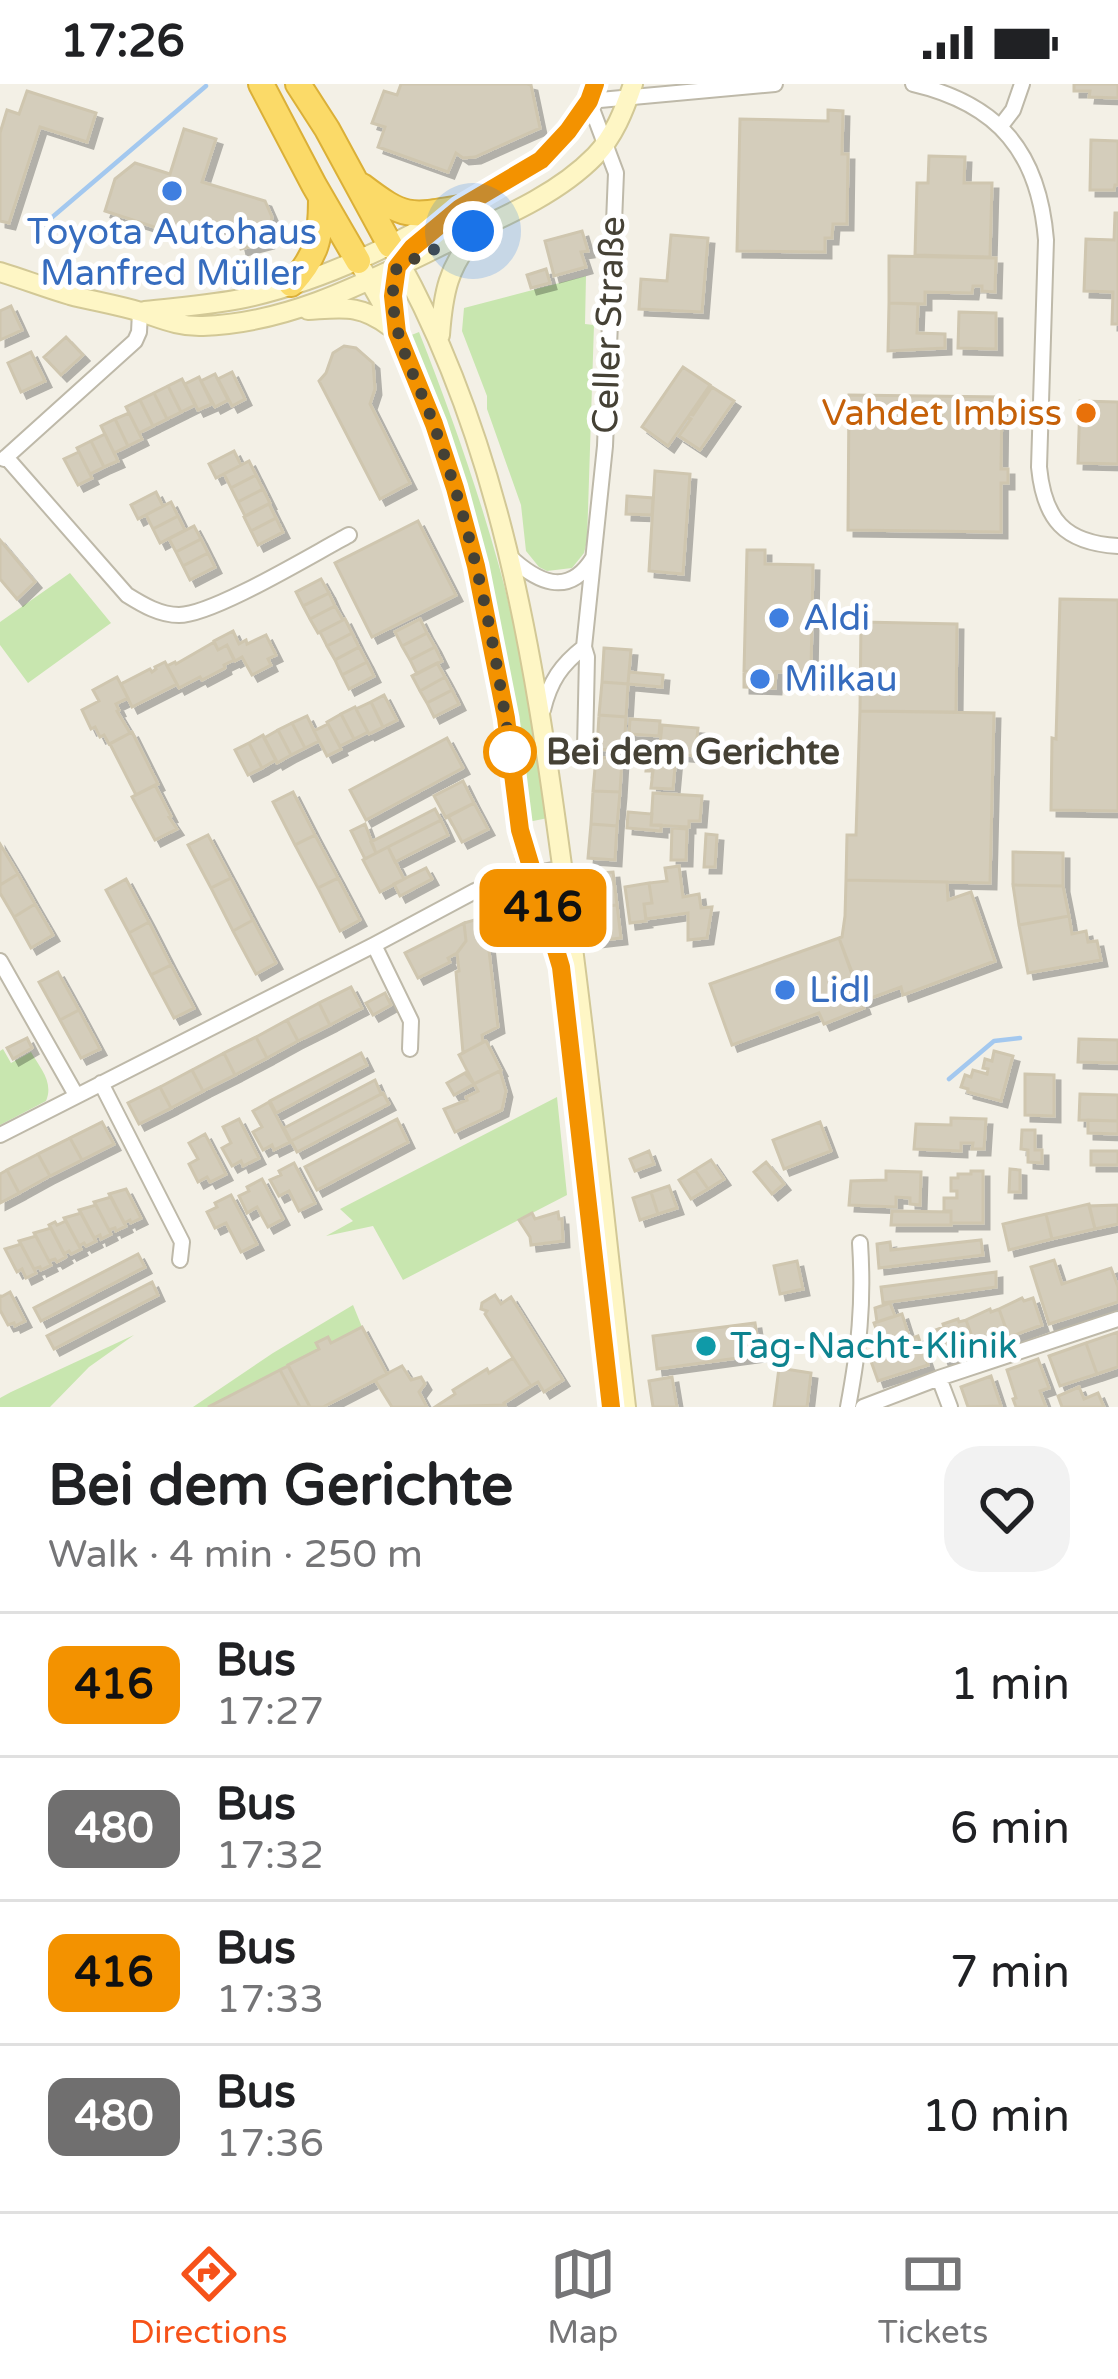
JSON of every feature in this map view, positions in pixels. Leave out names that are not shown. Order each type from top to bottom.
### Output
[{"type":"highway","points":[[261,84],[368,276],[393,253]]},
{"type":"highway","points":[[298,84],[393,253]]},
{"type":"highway","points":[[356,181],[408,214],[460,208]]},
{"type":"highway","points":[[321,197],[393,253]]},
{"type":"highway","points":[[291,284],[315,254],[321,197]]},
{"type":"main road","points":[[393,253],[443,245],[563,182],[606,143],[631,91]]},
{"type":"main road","points":[[0,272],[172,323],[200,326],[291,311],[368,276],[393,253],[460,208],[541,160],[568,131],[592,93]]},
{"type":"main road","points":[[440,340],[453,266],[489,224]]},
{"type":"main road","points":[[393,253],[440,340],[479,445],[509,556],[542,715],[583,1012],[626,1407]]},
{"type":"main road","points":[[140,312],[235,299],[325,275],[368,276],[412,305],[440,340]]},
{"type":"main road","points":[[368,276],[434,424],[476,566],[502,697],[520,830],[566,994],[611,1407]]},
{"type":"main road","points":[[291,311],[365,310],[397,333]]},
{"type":"street","points":[[592,93],[775,84]]},
{"type":"street","points":[[913,84],[974,105],[1015,143],[1029,165],[1046,240],[1041,490],[1046,508],[1063,529],[1082,540],[1118,546]]},
{"type":"street","points":[[1000,127],[1013,110],[1022,84]]},
{"type":"street","name":"Celler Straße","points":[[585,749],[584,646],[607,404],[616,173],[592,93]]},
{"type":"street","points":[[140,312],[135,341],[3,459],[127,595],[148,608],[176,616],[208,609],[349,535]]},
{"type":"street","points":[[509,556],[537,579],[562,582],[580,575],[596,554]]},
{"type":"street","points":[[542,715],[548,686],[564,662],[584,646]]},
{"type":"street","points":[[0,1135],[475,891],[562,868]]},
{"type":"street","points":[[374,945],[411,1021],[410,1049]]},
{"type":"street","points":[[0,961],[76,1095]]},
{"type":"street","points":[[101,1083],[182,1242],[180,1260]]},
{"type":"street","points":[[848,1407],[863,1302],[860,1244]]},
{"type":"street","points":[[863,1407],[1118,1319]]},
{"type":"street","points":[[939,1378],[950,1407]]},
{"type":"green space","points":[[586,276],[585,324],[594,325],[587,541],[572,568],[547,571],[526,551],[521,505],[462,331],[464,308]]},
{"type":"green space","points":[[419,332],[499,566],[521,660],[548,818],[528,822],[507,678],[429,386],[409,336]]},
{"type":"green space","points":[[70,573],[111,623],[28,683],[0,645],[0,622]]},
{"type":"green space","points":[[0,1051],[11,1063],[31,1052],[48,1088],[46,1101],[0,1125]]},
{"type":"green space","points":[[557,1097],[567,1195],[403,1280],[373,1226],[326,1236],[353,1221],[340,1209]]},
{"type":"green space","points":[[353,1305],[362,1327],[331,1343],[328,1337],[317,1342],[319,1349],[208,1407],[193,1407],[273,1353]]},
{"type":"green space","points":[[134,1335],[89,1367],[50,1407],[0,1407],[0,1398],[11,1392]]},
{"type":"building","points":[[401,84],[531,85],[540,128],[475,157],[456,153],[448,172],[378,147],[385,127],[372,123],[384,91],[397,95]]},
{"type":"building","points":[[1074,84],[1118,84],[1118,98],[1089,97],[1090,91],[1074,91]]},
{"type":"building","points":[[27,91],[96,113],[87,142],[40,127],[9,223],[0,221],[0,133],[7,110],[19,114]]},
{"type":"building","points":[[828,110],[843,111],[847,224],[833,224],[832,238],[825,238],[825,252],[737,251],[740,119],[828,121]]},
{"type":"building","name":"Toyota Autohaus Manfred Müller","points":[[184,129],[216,139],[202,182],[265,201],[272,217],[268,242],[241,249],[237,233],[213,225],[188,238],[105,211],[115,179],[135,163],[170,174]]},
{"type":"building","points":[[1091,140],[1118,141],[1114,190],[1090,190]]},
{"type":"building","points":[[929,156],[965,157],[964,183],[992,183],[990,257],[915,255],[917,183],[928,183]]},
{"type":"building","points":[[1115,213],[1118,324],[1112,324],[1113,292],[1084,291],[1086,239],[1114,240]]},
{"type":"building","points":[[582,231],[588,251],[581,252],[586,267],[554,276],[545,241]]},
{"type":"building","points":[[671,235],[708,238],[702,312],[639,309],[641,279],[667,281]]},
{"type":"building","points":[[889,256],[996,258],[995,292],[973,286],[972,293],[925,292],[925,304],[889,303]]},
{"type":"building","points":[[546,269],[550,283],[531,288],[527,275]]},
{"type":"building","points":[[889,303],[918,304],[917,333],[945,334],[945,348],[888,351]]},
{"type":"building","points":[[11,306],[22,330],[0,340],[0,311]]},
{"type":"building","points":[[959,312],[996,313],[996,349],[958,348]]},
{"type":"building","points":[[66,337],[83,355],[61,375],[44,357]]},
{"type":"building","points":[[344,346],[356,348],[373,363],[375,389],[370,404],[410,483],[380,499],[319,381],[333,353]]},
{"type":"building","points":[[31,352],[45,381],[21,392],[8,363]]},
{"type":"building","points":[[683,367],[710,385],[668,446],[642,427]]},
{"type":"building","points":[[232,372],[245,399],[232,406],[218,379]]},
{"type":"building","points":[[215,374],[228,400],[215,407],[201,381]]},
{"type":"building","points":[[199,377],[212,404],[198,410],[185,384]]},
{"type":"building","points":[[182,379],[195,405],[181,412],[168,386]]},
{"type":"building","points":[[168,386],[181,412],[167,419],[154,393]]},
{"type":"building","points":[[712,387],[734,401],[700,450],[679,436]]},
{"type":"building","points":[[154,393],[167,419],[153,426],[140,400]]},
{"type":"building","points":[[849,395],[1002,397],[1001,469],[1008,469],[1008,483],[1001,483],[1001,532],[848,530]]},
{"type":"building","points":[[140,400],[153,426],[139,433],[126,407]]},
{"type":"building","points":[[1080,401],[1118,402],[1118,464],[1078,463]]},
{"type":"building","points":[[129,413],[142,439],[128,446],[115,419]]},
{"type":"building","points":[[115,419],[128,446],[114,453],[101,426]]},
{"type":"building","points":[[105,434],[118,461],[104,467],[91,441]]},
{"type":"building","points":[[91,441],[104,467],[90,474],[77,448]]},
{"type":"building","points":[[234,451],[241,465],[216,478],[209,464]]},
{"type":"building","points":[[79,452],[92,478],[78,485],[64,459]]},
{"type":"building","points":[[249,461],[256,475],[231,488],[224,474]]},
{"type":"building","points":[[655,471],[690,474],[683,574],[649,571]]},
{"type":"building","points":[[256,475],[263,489],[238,502],[231,488]]},
{"type":"building","points":[[263,489],[270,503],[245,516],[238,502]]},
{"type":"building","points":[[156,492],[163,506],[138,519],[131,505]]},
{"type":"building","points":[[627,496],[653,498],[652,515],[626,514]]},
{"type":"building","points":[[171,502],[178,516],[153,529],[146,515]]},
{"type":"building","points":[[269,504],[276,518],[251,531],[244,517]]},
{"type":"building","points":[[178,516],[185,530],[160,543],[153,529]]},
{"type":"building","points":[[276,518],[283,532],[258,545],[251,531]]},
{"type":"building","points":[[418,521],[456,595],[372,637],[335,563]]},
{"type":"building","points":[[194,526],[201,539],[176,552],[169,539]]},
{"type":"building","points":[[201,539],[208,553],[183,566],[176,552]]},
{"type":"building","points":[[0,540],[35,582],[17,599],[0,579]]},
{"type":"building","name":"Aldi","points":[[747,550],[765,550],[765,564],[813,565],[811,672],[744,671]]},
{"type":"building","points":[[208,553],[215,567],[190,580],[183,566]]},
{"type":"building","points":[[321,579],[329,593],[303,606],[296,592]]},
{"type":"building","points":[[329,593],[335,606],[310,619],[303,606]]},
{"type":"building","points":[[1060,599],[1118,600],[1118,811],[1051,810]]},
{"type":"building","points":[[335,606],[343,620],[318,633],[310,619]]},
{"type":"building","points":[[345,619],[352,633],[327,646],[320,632]]},
{"type":"building","points":[[420,619],[427,633],[402,646],[395,632]]},
{"type":"building","points":[[861,622],[957,624],[956,712],[860,711]]},
{"type":"building","points":[[233,631],[239,644],[266,635],[276,655],[268,659],[271,665],[252,675],[242,657],[235,661],[227,645],[218,650],[214,641]]},
{"type":"building","points":[[352,633],[359,647],[335,660],[327,646]]},
{"type":"building","points":[[427,633],[435,647],[410,660],[402,646]]},
{"type":"building","points":[[214,642],[218,650],[227,645],[234,660],[179,688],[167,666]]},
{"type":"building","points":[[359,647],[367,662],[342,675],[335,660]]},
{"type":"building","points":[[435,647],[442,661],[417,674],[410,660]]},
{"type":"building","points":[[604,648],[631,650],[628,684],[602,682]]},
{"type":"building","points":[[165,662],[177,684],[132,707],[121,684]]},
{"type":"building","points":[[367,662],[374,676],[349,689],[342,675]]},
{"type":"building","points":[[437,663],[445,677],[420,691],[412,676]]},
{"type":"building","name":"Milkau","points":[[744,671],[776,672],[775,688],[744,687]]},
{"type":"building","points":[[629,672],[663,675],[662,687],[628,684]]},
{"type":"building","points":[[117,677],[128,698],[116,704],[117,711],[130,733],[109,744],[95,727],[91,729],[82,710],[99,701],[93,690]]},
{"type":"building","points":[[445,677],[452,690],[427,703],[420,691]]},
{"type":"building","points":[[602,682],[628,684],[626,717],[599,715]]},
{"type":"building","points":[[452,690],[459,704],[434,717],[427,703]]},
{"type":"building","points":[[384,695],[397,720],[383,727],[371,702]]},
{"type":"building","points":[[371,702],[383,727],[369,734],[356,709]]},
{"type":"building","points":[[355,707],[368,732],[354,739],[341,714]]},
{"type":"building","points":[[860,711],[994,713],[990,883],[846,880],[847,835],[856,835]]},
{"type":"building","points":[[341,714],[354,739],[340,746],[327,722]]},
{"type":"building","points":[[599,715],[626,717],[624,751],[597,749]]},
{"type":"building","points":[[307,716],[319,741],[305,748],[292,723]]},
{"type":"building","points":[[630,719],[660,721],[659,736],[629,734]]},
{"type":"building","points":[[292,723],[305,748],[291,755],[278,730]]},
{"type":"building","points":[[328,724],[341,749],[327,756],[314,731]]},
{"type":"building","points":[[662,725],[698,728],[695,756],[659,753]]},
{"type":"building","points":[[278,730],[291,755],[277,763],[264,738]]},
{"type":"building","points":[[132,732],[158,784],[136,795],[110,744]]},
{"type":"building","points":[[263,735],[276,760],[262,768],[249,743]]},
{"type":"building","points":[[447,738],[463,768],[366,820],[350,790]]},
{"type":"building","points":[[249,743],[262,768],[248,775],[235,750]]},
{"type":"building","points":[[648,753],[676,756],[673,789],[651,788]]},
{"type":"building","points":[[596,757],[622,759],[620,792],[593,791]]},
{"type":"building","points":[[463,781],[474,803],[446,818],[434,796]]},
{"type":"building","points":[[155,785],[177,829],[155,840],[132,797]]},
{"type":"building","points":[[593,791],[620,792],[617,826],[591,824]]},
{"type":"building","points":[[293,792],[315,835],[295,845],[273,802]]},
{"type":"building","points":[[653,793],[702,796],[700,821],[689,821],[689,827],[651,825]]},
{"type":"building","points":[[474,803],[488,829],[462,842],[448,816]]},
{"type":"building","points":[[435,809],[441,820],[376,853],[371,842]]},
{"type":"building","points":[[628,812],[652,814],[651,825],[661,825],[661,831],[627,828]]},
{"type":"building","points":[[441,820],[448,835],[395,862],[388,847]]},
{"type":"building","points":[[365,824],[376,853],[365,859],[351,831]]},
{"type":"building","points":[[591,824],[617,826],[615,860],[588,858]]},
{"type":"building","points":[[672,828],[687,829],[686,860],[671,860]]},
{"type":"building","points":[[706,834],[717,835],[715,867],[704,867]]},
{"type":"building","points":[[208,835],[231,878],[211,888],[188,845]]},
{"type":"building","points":[[315,835],[338,878],[318,888],[295,845]]},
{"type":"building","points":[[0,844],[18,874],[0,885]]},
{"type":"building","points":[[388,847],[404,879],[380,892],[363,860]]},
{"type":"building","points":[[1013,852],[1063,853],[1063,886],[1013,885]]},
{"type":"building","points":[[679,866],[683,897],[699,894],[701,908],[712,907],[707,938],[688,940],[688,913],[646,919],[644,904],[652,903],[649,883],[667,881],[665,868]]},
{"type":"building","points":[[426,868],[432,879],[400,896],[394,884]]},
{"type":"building","points":[[613,872],[617,905],[590,908],[586,874]]},
{"type":"building","points":[[18,874],[35,904],[14,917],[0,885]]},
{"type":"building","points":[[231,878],[253,920],[233,931],[211,888]]},
{"type":"building","points":[[338,878],[360,920],[340,931],[318,888]]},
{"type":"building","points":[[126,879],[149,922],[129,933],[106,890]]},
{"type":"building","points":[[846,880],[947,882],[948,900],[971,892],[995,961],[903,995],[901,987],[863,1001],[839,938]]},
{"type":"building","points":[[649,883],[652,903],[644,904],[646,921],[630,923],[625,887]]},
{"type":"building","points":[[1013,885],[1063,886],[1069,916],[1019,925]]},
{"type":"building","points":[[35,904],[53,935],[31,948],[14,917]]},
{"type":"building","points":[[617,905],[621,938],[594,941],[590,908]]},
{"type":"building","points":[[1069,916],[1072,934],[1086,931],[1088,942],[1097,941],[1101,960],[1028,973],[1019,925]]},
{"type":"building","points":[[485,917],[498,1027],[463,1053],[457,953],[466,941],[464,923]]},
{"type":"building","points":[[253,920],[276,963],[256,974],[233,931]]},
{"type":"building","points":[[149,922],[171,965],[151,975],[129,933]]},
{"type":"building","points":[[464,923],[466,941],[448,958],[450,962],[418,978],[405,953]]},
{"type":"building","name":"Lidl","points":[[839,938],[864,1008],[824,1024],[819,1013],[732,1045],[710,984]]},
{"type":"building","points":[[171,965],[194,1008],[174,1018],[151,975]]},
{"type":"building","points":[[58,972],[79,1010],[60,1020],[39,982]]},
{"type":"building","points":[[351,987],[362,1008],[330,1025],[319,1003]]},
{"type":"building","points":[[385,993],[391,1005],[373,1015],[366,1003]]},
{"type":"building","points":[[319,1003],[330,1025],[298,1041],[287,1020]]},
{"type":"building","points":[[79,1010],[100,1049],[81,1058],[60,1020]]},
{"type":"building","points":[[287,1020],[298,1041],[267,1058],[256,1037]]},
{"type":"building","points":[[256,1037],[267,1058],[235,1075],[224,1053]]},
{"type":"building","points":[[27,1038],[32,1048],[13,1059],[7,1048]]},
{"type":"building","points":[[1079,1039],[1118,1040],[1118,1063],[1078,1062]]},
{"type":"building","points":[[486,1041],[501,1070],[474,1084],[459,1055]]},
{"type":"building","points":[[994,1051],[1013,1056],[1001,1101],[961,1087],[965,1075],[971,1077],[973,1070],[987,1074],[985,1059],[992,1061]]},
{"type":"building","points":[[224,1053],[235,1075],[203,1091],[192,1070]]},
{"type":"building","points":[[361,1053],[367,1065],[276,1113],[270,1101]]},
{"type":"building","points":[[192,1070],[203,1091],[171,1108],[160,1087]]},
{"type":"building","points":[[500,1071],[506,1091],[502,1110],[455,1132],[444,1109],[467,1100],[478,1091],[474,1084]]},
{"type":"building","points":[[465,1073],[474,1084],[454,1095],[447,1083]]},
{"type":"building","points":[[1025,1074],[1054,1075],[1054,1116],[1025,1115]]},
{"type":"building","points":[[375,1080],[381,1094],[291,1141],[284,1128]]},
{"type":"building","points":[[160,1087],[171,1108],[139,1124],[128,1103]]},
{"type":"building","points":[[383,1093],[389,1104],[297,1152],[291,1141]]},
{"type":"building","points":[[1080,1094],[1118,1095],[1118,1121],[1079,1120]]},
{"type":"building","points":[[269,1102],[290,1142],[263,1150],[253,1132],[262,1127],[253,1111]]},
{"type":"building","points":[[951,1118],[986,1119],[984,1149],[961,1143],[961,1151],[914,1149],[916,1124],[951,1125]]},
{"type":"building","points":[[239,1119],[259,1158],[232,1166],[222,1148],[231,1143],[223,1127]]},
{"type":"building","points":[[397,1119],[408,1142],[317,1190],[305,1167]]},
{"type":"building","points":[[1088,1120],[1118,1121],[1118,1134],[1088,1133]]},
{"type":"building","points":[[102,1122],[114,1144],[82,1160],[70,1138]]},
{"type":"building","points":[[820,1122],[831,1151],[784,1169],[773,1140]]},
{"type":"building","points":[[1022,1130],[1035,1130],[1035,1150],[1042,1150],[1042,1163],[1028,1162],[1028,1150],[1021,1149]]},
{"type":"building","points":[[205,1134],[226,1174],[198,1182],[189,1164],[198,1159],[189,1143]]},
{"type":"building","points":[[70,1138],[82,1160],[50,1176],[38,1154]]},
{"type":"building","points":[[649,1151],[654,1164],[635,1171],[630,1159]]},
{"type":"building","points":[[1091,1151],[1118,1151],[1118,1165],[1091,1165]]},
{"type":"building","points":[[38,1154],[50,1176],[19,1193],[7,1170]]},
{"type":"building","points":[[711,1160],[724,1179],[708,1189],[695,1170]]},
{"type":"building","points":[[766,1162],[784,1184],[772,1194],[754,1172]]},
{"type":"building","points":[[294,1163],[315,1203],[299,1211],[289,1191],[279,1196],[270,1180]]},
{"type":"building","points":[[1010,1169],[1020,1170],[1020,1192],[1009,1192]]},
{"type":"building","points":[[7,1170],[19,1193],[0,1203],[0,1174]]},
{"type":"building","points":[[695,1170],[708,1189],[691,1199],[679,1180]]},
{"type":"building","points":[[886,1171],[921,1172],[920,1205],[896,1197],[896,1207],[849,1205],[851,1181],[886,1180]]},
{"type":"building","points":[[983,1171],[983,1223],[951,1223],[944,1198],[957,1198],[957,1191],[951,1191],[951,1178]]},
{"type":"building","points":[[262,1179],[283,1219],[268,1227],[257,1207],[247,1213],[239,1196]]},
{"type":"building","points":[[669,1186],[677,1208],[658,1214],[651,1192]]},
{"type":"building","points":[[126,1189],[141,1218],[131,1223],[124,1223],[109,1194]]},
{"type":"building","points":[[651,1192],[658,1214],[640,1220],[633,1198]]},
{"type":"building","points":[[231,1195],[257,1244],[241,1252],[226,1223],[215,1228],[207,1212]]},
{"type":"building","points":[[111,1197],[126,1226],[116,1231],[109,1230],[94,1202]]},
{"type":"building","points":[[1089,1204],[1095,1229],[1052,1239],[1046,1214]]},
{"type":"building","points":[[96,1205],[111,1234],[101,1239],[100,1235],[94,1238],[79,1210]]},
{"type":"building","points":[[1118,1205],[1118,1224],[1095,1229],[1089,1206]]},
{"type":"building","points":[[892,1211],[951,1212],[951,1225],[891,1225]]},
{"type":"building","points":[[558,1212],[563,1241],[531,1245],[519,1220],[532,1213],[535,1219]]},
{"type":"building","points":[[81,1213],[96,1241],[86,1246],[79,1246],[64,1218]]},
{"type":"building","points":[[1046,1214],[1052,1239],[1009,1250],[1003,1224]]},
{"type":"building","points":[[66,1221],[81,1249],[71,1254],[64,1254],[49,1225]]},
{"type":"building","points":[[51,1228],[66,1257],[57,1262],[49,1261],[34,1233]]},
{"type":"building","points":[[36,1236],[51,1265],[41,1270],[34,1269],[19,1241]]},
{"type":"building","points":[[981,1240],[983,1255],[879,1268],[877,1244],[890,1242],[891,1250]]},
{"type":"building","points":[[21,1244],[36,1273],[26,1278],[22,1269],[17,1272],[5,1249]]},
{"type":"building","points":[[138,1254],[145,1267],[41,1321],[34,1308]]},
{"type":"building","points":[[1054,1260],[1062,1284],[1111,1268],[1118,1302],[1049,1324],[1031,1267]]},
{"type":"building","points":[[797,1261],[803,1289],[780,1294],[774,1266]]},
{"type":"building","points":[[996,1272],[996,1287],[883,1303],[881,1287]]},
{"type":"building","points":[[152,1282],[158,1295],[54,1349],[47,1336]]},
{"type":"building","points":[[10,1292],[25,1321],[15,1326],[8,1325],[0,1310],[0,1295]]},
{"type":"building","points":[[495,1295],[501,1304],[511,1297],[563,1380],[544,1392],[538,1382],[531,1386],[487,1311],[481,1309]]},
{"type":"building","points":[[1033,1298],[1042,1325],[1009,1337],[999,1309]]},
{"type":"building","points":[[890,1303],[895,1316],[877,1322],[875,1308]]},
{"type":"building","points":[[999,1309],[1009,1337],[976,1348],[966,1320]]},
{"type":"building","points":[[902,1314],[910,1339],[918,1336],[928,1365],[878,1381],[868,1353],[883,1348],[874,1323]]},
{"type":"building","points":[[966,1320],[976,1348],[943,1359],[933,1331]]},
{"type":"building","name":"Tag-Nacht-Klinik","points":[[755,1323],[760,1355],[657,1369],[653,1336]]},
{"type":"building","points":[[362,1327],[387,1374],[323,1407],[310,1407],[288,1365],[319,1349],[316,1343],[328,1337],[331,1343]]},
{"type":"building","points":[[1118,1332],[1118,1367],[1097,1374],[1086,1343]]},
{"type":"building","points":[[1086,1343],[1097,1374],[1060,1386],[1049,1356]]},
{"type":"building","points":[[513,1358],[531,1386],[505,1405],[435,1407],[455,1394],[453,1390]]},
{"type":"building","points":[[1038,1359],[1049,1388],[1040,1391],[1046,1407],[1016,1407],[1007,1370]]},
{"type":"building","points":[[288,1366],[310,1407],[300,1407],[280,1370]]},
{"type":"building","points":[[402,1366],[411,1380],[421,1377],[425,1384],[419,1392],[427,1407],[392,1407],[375,1380]]},
{"type":"building","points":[[779,1368],[811,1373],[807,1407],[774,1407]]},
{"type":"building","points":[[280,1370],[300,1407],[208,1407]]},
{"type":"building","points":[[991,1376],[1001,1406],[968,1407],[961,1387]]},
{"type":"building","points":[[672,1377],[677,1407],[653,1407],[649,1381]]},
{"type":"building","points":[[1079,1387],[1084,1399],[1098,1393],[1104,1407],[1062,1407],[1058,1396]]},
{"type":"waterway","points":[[36,231],[206,86]]},
{"type":"waterway","points":[[949,1079],[994,1041],[1020,1038]]},
{"type":"bus line","name":"416","points":[[595,84],[568,131],[541,160],[460,208],[412,248],[397,267],[393,296],[397,333],[434,424],[476,566],[506,718],[520,830],[561,967],[611,1407]]},
{"type":"place","name":"Toyota Autohaus Manfred Müller","points":[[172,191]]},
{"type":"place","name":"Vahdet Imbiss","points":[[1086,413]]},
{"type":"place","name":"Aldi","points":[[779,618]]},
{"type":"place","name":"Milkau","points":[[760,679]]},
{"type":"place","name":"Bei dem Gerichte","points":[[510,752]]},
{"type":"place","name":"Lidl","points":[[785,990]]},
{"type":"place","name":"Tag-Nacht-Klinik","points":[[706,1346]]},
{"type":"route","points":[[473,231],[397,267],[393,296],[397,333],[434,424],[476,566],[511,756],[510,752]]}]
